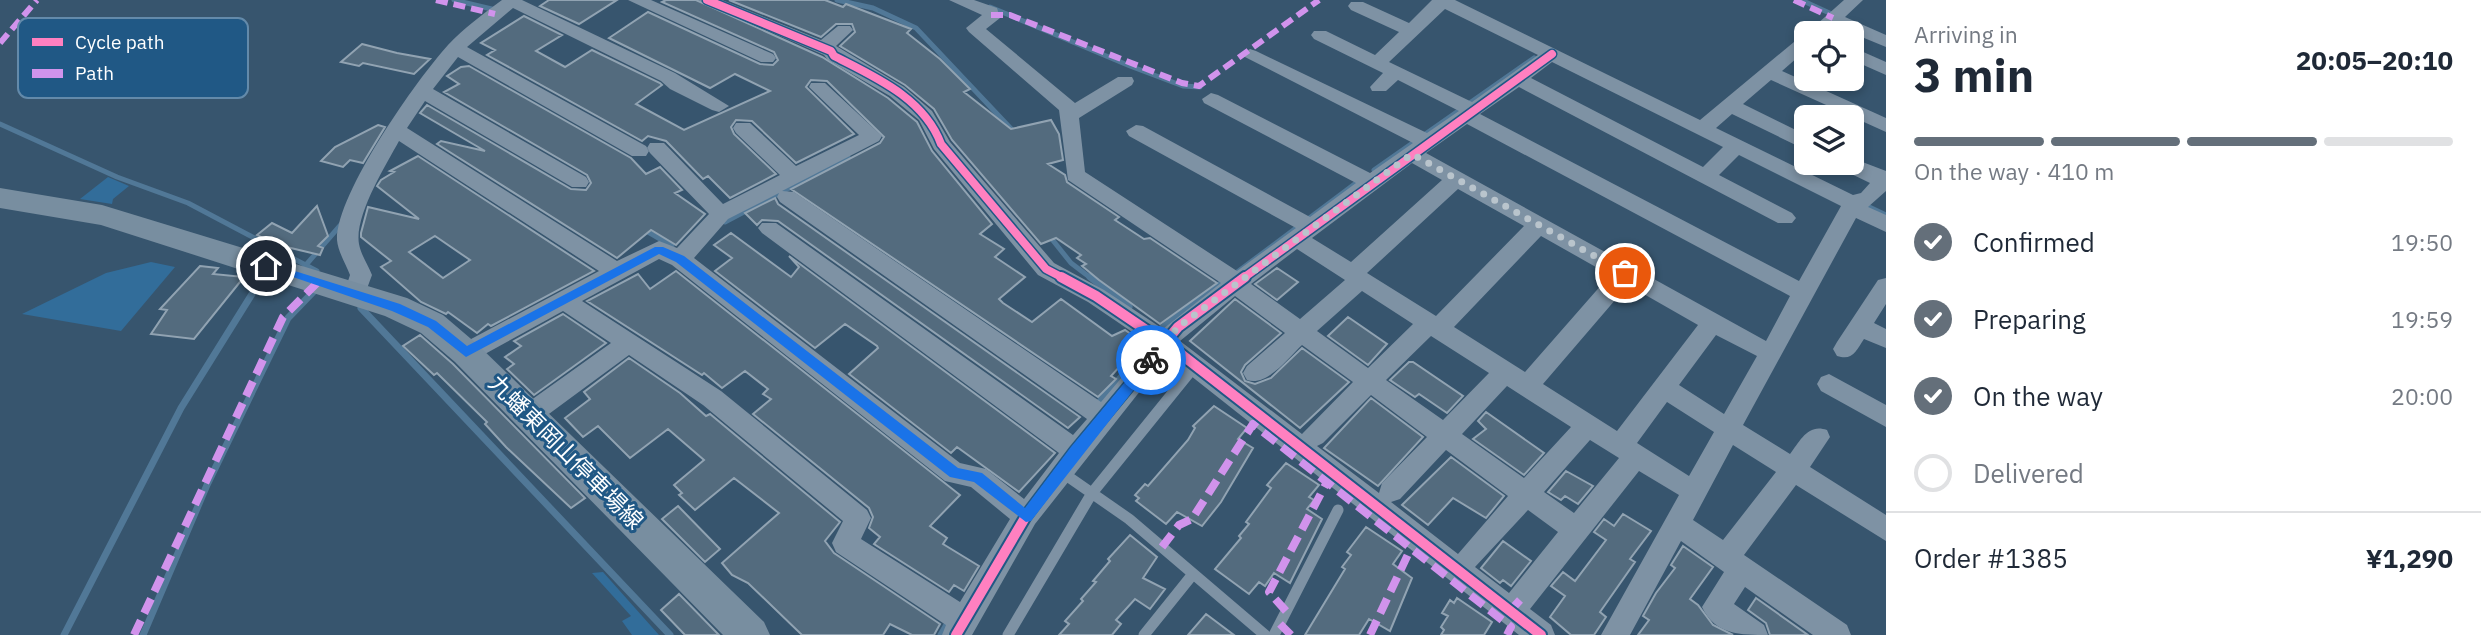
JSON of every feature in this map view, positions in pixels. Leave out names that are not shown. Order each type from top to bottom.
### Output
[{"type":"main road","name":"九蟠東岡山停車場線","points":[[0,198],[102,215],[190,240],[354,296],[396,307],[432,324],[466,352],[750,635]]},
{"type":"street","points":[[637,0],[766,58]]},
{"type":"street","points":[[707,0],[823,48],[878,78],[924,117],[939,134],[941,144],[1034,258],[1046,269],[1168,339],[1541,635]]},
{"type":"street","points":[[958,0],[990,12],[991,18],[975,28],[1068,108],[1074,175],[1232,280],[1301,333],[1576,530]]},
{"type":"street","points":[[1377,63],[1442,0],[1705,127],[1736,146],[1853,203],[1886,224]]},
{"type":"street","points":[[1830,21],[1854,0]]},
{"type":"street","points":[[354,296],[361,275],[348,246],[348,235],[360,196],[398,131],[456,48],[491,17],[503,18],[522,2],[668,77],[677,85],[719,107]]},
{"type":"street","points":[[1357,6],[1410,31]]},
{"type":"street","points":[[1835,17],[1886,41]]},
{"type":"street","points":[[823,48],[845,30]]},
{"type":"street","points":[[1320,35],[1468,109],[1800,291]]},
{"type":"street","points":[[456,48],[648,149],[721,214]]},
{"type":"street","points":[[1705,127],[1794,51]]},
{"type":"street","points":[[567,303],[712,398],[858,518],[845,543],[960,628],[1026,516],[1075,451],[1168,339],[1232,280],[1303,228],[1372,183],[1420,143],[1468,109],[1552,54]]},
{"type":"street","points":[[1250,55],[1420,143],[1456,178],[1759,348]]},
{"type":"street","points":[[1864,59],[1886,69]]},
{"type":"street","points":[[1379,87],[1396,72]]},
{"type":"street","points":[[1770,72],[1886,126]]},
{"type":"street","points":[[1517,78],[1785,218]]},
{"type":"street","points":[[1069,116],[1125,81]]},
{"type":"street","points":[[680,259],[721,214],[791,187],[872,136],[818,87]]},
{"type":"street","points":[[424,92],[579,182]]},
{"type":"street","points":[[1211,99],[1372,183]]},
{"type":"street","points":[[1731,106],[1794,137]]},
{"type":"street","points":[[743,128],[791,187],[868,254],[1103,417]]},
{"type":"street","points":[[398,131],[617,271]]},
{"type":"street","points":[[1136,131],[1303,228],[1356,276],[1680,484]]},
{"type":"street","points":[[1707,175],[1736,146]]},
{"type":"street","points":[[1615,635],[1800,291],[1853,203],[1866,200],[1885,180],[1864,171]]},
{"type":"street","points":[[1255,373],[1301,333],[1456,178]]},
{"type":"street","points":[[1314,436],[1538,225]]},
{"type":"street","points":[[769,228],[1075,451]]},
{"type":"street","points":[[466,352],[567,303],[617,271],[659,249],[680,259],[954,473],[977,477],[1026,516]]},
{"type":"street","points":[[838,278],[868,254]]},
{"type":"street","points":[[1527,386],[1625,273]]},
{"type":"street","points":[[1845,349],[1886,286]]},
{"type":"street","points":[[1520,600],[1576,530],[1628,451],[1664,388],[1713,322]]},
{"type":"street","points":[[1860,326],[1886,339]]},
{"type":"street","points":[[529,415],[628,343]]},
{"type":"street","points":[[1391,491],[1505,372]]},
{"type":"street","points":[[1829,384],[1886,417]]},
{"type":"street","points":[[1664,388],[1886,529]]},
{"type":"street","points":[[1470,557],[1588,425]]},
{"type":"street","points":[[1754,635],[1716,607],[1734,562],[1818,437]]},
{"type":"street","points":[[1676,523],[1837,635]]},
{"type":"lane","points":[[1008,635],[1092,493],[1189,373]]},
{"type":"lane","points":[[1060,471],[1129,519],[1265,635]]},
{"type":"lane","points":[[1274,635],[1338,510]]},
{"type":"lane","points":[[1144,635],[1193,574]]},
{"type":"shaded area","points":[[108,177],[129,186],[113,199],[112,204],[80,199]]},
{"type":"shaded area","points":[[151,262],[175,267],[121,331],[22,314],[106,273]]},
{"type":"shaded area","points":[[603,572],[659,635],[632,635],[622,621],[631,616],[592,573]]},
{"type":"building","points":[[549,0],[617,0],[579,24],[540,6]]},
{"type":"building","points":[[696,0],[822,57],[888,98],[917,122],[932,151],[992,224],[980,234],[1004,249],[995,257],[1025,277],[999,299],[1032,322],[1061,299],[1112,336],[1125,330],[1142,342],[1111,376],[1116,379],[1098,397],[791,189],[880,143],[884,137],[827,81],[811,80],[806,87],[854,134],[796,163],[752,121],[736,120],[731,127],[734,134],[776,174],[730,198],[708,176],[703,179],[666,141],[648,136],[642,141],[487,55],[495,50],[481,43],[524,16],[562,35],[536,51],[565,67],[592,50],[660,83],[662,85],[636,104],[684,130],[770,91],[735,74],[710,88],[609,38],[648,12],[760,64],[773,65],[778,60],[774,52],[662,2]]},
{"type":"building","points":[[729,0],[825,0],[843,7],[846,4],[911,29],[907,33],[940,59],[970,89],[964,92],[1011,129],[1051,120],[1059,134],[1063,160],[1048,164],[1065,175],[1067,182],[1119,217],[1115,220],[1144,239],[1150,238],[1217,283],[1160,324],[1082,266],[1086,264],[1077,258],[1081,255],[1056,238],[1041,244],[952,140],[934,109],[905,85],[840,46],[855,32],[852,24],[836,24],[821,37]]},
{"type":"building","points":[[362,44],[430,59],[414,74],[363,63],[359,66],[341,62]]},
{"type":"building","points":[[469,66],[631,158],[646,174],[660,167],[682,190],[675,193],[705,214],[676,245],[651,230],[617,258],[437,144],[441,141],[485,151],[420,113],[427,105],[571,189],[586,190],[591,183],[587,175],[444,92],[459,84],[447,76],[461,67]]},
{"type":"building","points":[[378,125],[385,127],[363,163],[350,160],[343,167],[321,161],[335,147]]},
{"type":"building","points":[[418,156],[594,271],[491,326],[488,324],[477,333],[448,312],[446,314],[421,302],[381,267],[391,261],[361,237],[368,207],[419,219],[377,186],[394,172],[390,171]],"holes":[[[435,236],[470,260],[443,278],[409,252]]]},
{"type":"building","points":[[775,198],[778,204],[1080,417],[1068,428],[778,221],[762,220],[757,225],[745,213]]},
{"type":"building","points":[[317,206],[328,236],[318,246],[323,248],[320,255],[274,244],[257,235],[272,223],[292,233]]},
{"type":"building","points":[[731,233],[791,277],[799,267],[789,256],[1055,453],[1019,492],[957,447],[951,453],[849,374],[878,348],[877,346],[845,324],[815,348],[715,271],[732,258],[714,245]]},
{"type":"building","points":[[200,266],[218,268],[213,274],[244,277],[194,339],[151,334],[167,310],[160,309]]},
{"type":"building","points":[[1277,268],[1298,282],[1277,300],[1255,284]]},
{"type":"building","points":[[676,271],[960,495],[930,526],[947,538],[943,544],[979,566],[964,591],[954,585],[949,592],[874,544],[880,537],[869,528],[873,517],[869,508],[753,414],[771,399],[763,394],[768,389],[745,371],[722,388],[704,373],[702,375],[587,301],[638,274],[650,289]]},
{"type":"building","points":[[1235,299],[1281,333],[1245,365],[1241,372],[1245,381],[1255,384],[1271,378],[1302,348],[1349,382],[1300,428],[1190,341]]},
{"type":"building","points":[[563,314],[606,343],[534,395],[507,369],[514,364],[505,357],[521,346],[514,341]]},
{"type":"building","points":[[1348,317],[1387,344],[1368,365],[1328,336]]},
{"type":"building","points":[[420,335],[453,364],[585,498],[571,508],[506,447],[485,424],[487,422],[437,373],[434,375],[403,346]]},
{"type":"building","points":[[629,358],[680,393],[706,416],[710,414],[840,522],[825,541],[834,553],[940,624],[934,635],[912,635],[890,624],[883,635],[802,635],[748,583],[732,575],[722,563],[779,513],[734,478],[695,510],[679,495],[682,493],[674,485],[704,460],[668,429],[630,458],[598,426],[583,437],[565,418],[590,399],[584,392]]},
{"type":"building","points":[[1409,362],[1413,362],[1463,396],[1447,413],[1419,394],[1415,397],[1390,380]]},
{"type":"building","points":[[1371,398],[1423,437],[1378,486],[1324,448]]},
{"type":"building","points":[[1214,406],[1247,428],[1238,439],[1253,448],[1221,502],[1202,526],[1177,512],[1166,524],[1136,501],[1139,498],[1135,495],[1145,484],[1148,486],[1188,440],[1195,428],[1193,426]]},
{"type":"building","points":[[1486,412],[1544,453],[1524,475],[1473,439],[1486,429],[1478,421]]},
{"type":"building","points":[[1451,457],[1504,496],[1486,518],[1453,498],[1428,525],[1402,505]]},
{"type":"building","points":[[1286,463],[1319,485],[1309,497],[1314,500],[1307,509],[1322,519],[1290,583],[1274,573],[1265,586],[1259,582],[1249,594],[1215,569],[1241,538],[1239,536],[1249,524],[1246,522],[1271,488],[1267,485]]},
{"type":"building","points":[[1566,471],[1593,486],[1578,504],[1565,496],[1561,500],[1548,492]]},
{"type":"building","points":[[678,506],[720,549],[705,562],[662,519]]},
{"type":"building","points":[[1623,514],[1651,531],[1630,559],[1635,562],[1600,612],[1606,617],[1594,635],[1571,635],[1550,617],[1565,596],[1551,586],[1563,572],[1575,581],[1606,540],[1594,532],[1604,519],[1614,526]]},
{"type":"building","points":[[1366,527],[1402,551],[1393,564],[1412,578],[1390,631],[1369,619],[1359,635],[1305,635],[1345,569],[1342,567],[1351,555],[1347,552]]},
{"type":"building","points":[[1130,535],[1157,557],[1143,578],[1165,589],[1150,609],[1135,599],[1116,620],[1121,624],[1112,635],[1059,635],[1069,624],[1065,621],[1083,601],[1081,599],[1096,582],[1093,581],[1110,561],[1108,559]]},
{"type":"building","points":[[1503,541],[1531,561],[1511,586],[1503,580],[1500,583],[1481,568]]},
{"type":"building","points":[[1683,546],[1713,567],[1690,599],[1713,625],[1733,635],[1638,635],[1649,620],[1643,616],[1675,568],[1671,565]]},
{"type":"building","points":[[679,594],[719,635],[685,635],[661,610]]},
{"type":"building","points":[[1457,598],[1492,622],[1484,635],[1441,635],[1444,630],[1441,627],[1448,616],[1442,613],[1450,600],[1454,603]]},
{"type":"building","points":[[1756,598],[1808,635],[1770,635],[1766,623],[1748,610]]},
{"type":"building","points":[[1206,614],[1234,635],[1188,635]]},
{"type":"waterway","points":[[454,0],[496,10]]},
{"type":"waterway","points":[[837,0],[873,8],[916,28],[1016,134]]},
{"type":"waterway","points":[[1801,0],[1836,16]]},
{"type":"waterway","points":[[990,7],[1130,66],[1183,86],[1200,87]]},
{"type":"waterway","points":[[1374,170],[1534,58]]},
{"type":"waterway","points":[[0,124],[117,177],[188,203],[306,265]]},
{"type":"waterway","points":[[725,222],[848,157]]},
{"type":"waterway","points":[[1228,279],[1356,183]]},
{"type":"waterway","points":[[1863,204],[1886,215]]},
{"type":"waterway","points":[[306,265],[344,221]]},
{"type":"waterway","points":[[643,229],[672,246]]},
{"type":"waterway","points":[[1047,233],[1071,263],[1092,279]]},
{"type":"waterway","points":[[306,265],[317,271]]},
{"type":"waterway","points":[[1090,277],[1129,307]]},
{"type":"waterway","points":[[1157,332],[1230,277]]},
{"type":"waterway","points":[[64,635],[181,408],[262,278]]},
{"type":"waterway","points":[[143,635],[207,485],[288,318],[314,291]]},
{"type":"waterway","points":[[361,308],[670,635]]},
{"type":"waterway","points":[[1097,405],[1147,347]]},
{"type":"waterway","points":[[941,635],[948,623]]},
{"type":"marked path","points":[[22,18],[37,0]]},
{"type":"marked path","points":[[436,0],[495,14]]},
{"type":"marked path","points":[[991,15],[1010,15],[1182,83],[1199,86],[1319,0]]},
{"type":"marked path","points":[[1794,0],[1833,18]]},
{"type":"marked path","points":[[0,43],[18,22]]},
{"type":"marked path","points":[[134,635],[283,317],[317,283]]},
{"type":"marked path","points":[[1162,547],[1179,525],[1192,519],[1253,424],[1511,627],[1507,635]]},
{"type":"marked path","points":[[1286,611],[1269,592],[1327,482]]},
{"type":"marked path","points":[[1370,635],[1411,548]]},
{"type":"marked path","points":[[1510,611],[1520,600]]},
{"type":"marked path","points":[[1280,624],[1291,635]]},
{"type":"cycle path","points":[[707,0],[831,51],[834,56],[897,91],[926,116],[941,144],[1046,269],[1096,296],[1177,351],[1541,635]]},
{"type":"cycle path","points":[[956,635],[1026,516],[1075,451],[1178,327],[1376,179],[1552,54]]},
{"type":"way so far","points":[[1151,360],[1178,327],[1412,154],[1625,273]]},
{"type":"route","points":[[266,266],[354,296],[396,307],[432,324],[466,352],[659,249],[680,259],[954,473],[977,477],[1026,516],[1075,451],[1151,360]]}]
